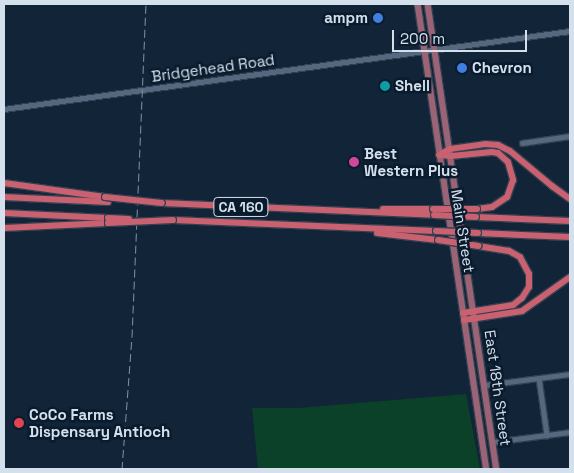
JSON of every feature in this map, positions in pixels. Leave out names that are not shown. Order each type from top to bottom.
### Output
[{"type":"highway","points":[[439,155],[485,144],[505,148],[570,199]]},
{"type":"highway","points":[[434,212],[492,207],[507,197],[512,186],[511,168],[503,157],[492,152],[451,153]]},
{"type":"highway","points":[[4,183],[107,199]]},
{"type":"highway","points":[[4,197],[107,199]]},
{"type":"highway","name":"CA 160","points":[[107,199],[319,210],[434,212],[476,217],[570,221]]},
{"type":"highway","name":"CA 160","points":[[4,213],[108,220],[173,220],[570,237]]},
{"type":"highway","points":[[4,228],[108,220]]},
{"type":"highway","points":[[292,226],[304,230],[375,233],[479,246],[514,253],[525,262],[530,274],[530,281],[522,298],[513,305],[474,311],[464,317]]},
{"type":"highway","points":[[464,317],[475,319],[522,310],[570,276]]},
{"type":"main road","name":"Main Street","points":[[418,4],[464,317]]},
{"type":"main road","name":"Main Street","points":[[428,4],[474,311]]},
{"type":"main road","name":"East 18th Street","points":[[474,311],[497,469]]},
{"type":"main road","name":"East 18th Street","points":[[464,317],[487,469]]},
{"type":"street","name":"Bridgehead Road","points":[[4,110],[570,31]]},
{"type":"street","points":[[522,143],[570,136]]},
{"type":"street","points":[[485,385],[570,374]]},
{"type":"street","points":[[539,378],[547,435]]},
{"type":"street","points":[[493,442],[570,432]]},
{"type":"green space","points":[[466,394],[480,469],[258,469],[252,408],[298,408]]},
{"type":"railway","points":[[122,469],[132,337],[146,4]]},
{"type":"place","name":"ampm","points":[[378,18]]},
{"type":"place","name":"Chevron","points":[[462,68]]},
{"type":"place","name":"Shell","points":[[385,86]]},
{"type":"place","name":"Best Western Plus","points":[[354,162]]},
{"type":"place","name":"CoCo Farms Dispensary Antioch","points":[[19,423]]}]
